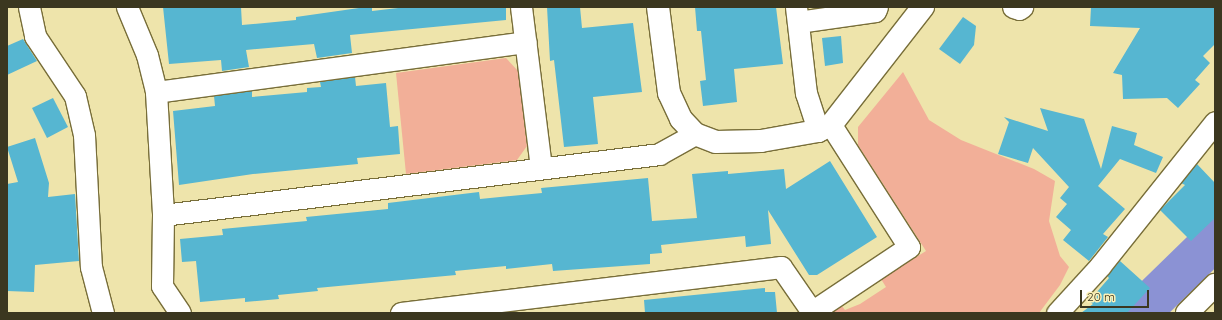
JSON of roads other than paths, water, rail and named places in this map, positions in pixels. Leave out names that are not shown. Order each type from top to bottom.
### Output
[{"type":"street","points":[[29,7],[35,36],[75,96],[84,135],[91,267],[103,313]]},
{"type":"street","points":[[127,7],[147,55],[156,92],[163,215],[162,286],[180,313]]},
{"type":"street","points":[[522,7],[541,168]]},
{"type":"street","points":[[658,7],[669,93],[681,119],[695,134],[716,142],[761,141],[824,128],[923,7]]},
{"type":"street","points":[[402,313],[781,267],[811,312],[909,247],[824,128],[806,93],[797,14],[876,10],[877,7]]},
{"type":"street","points":[[1012,7],[1018,9],[1022,7]]},
{"type":"street","points":[[156,92],[526,42]]},
{"type":"street","points":[[1057,313],[1100,266],[1215,122]]},
{"type":"street","points":[[163,215],[659,154],[695,134]]},
{"type":"street","points":[[1187,313],[1215,285]]},
{"type":"waterway","points":[[1139,313],[1215,239]]}]
